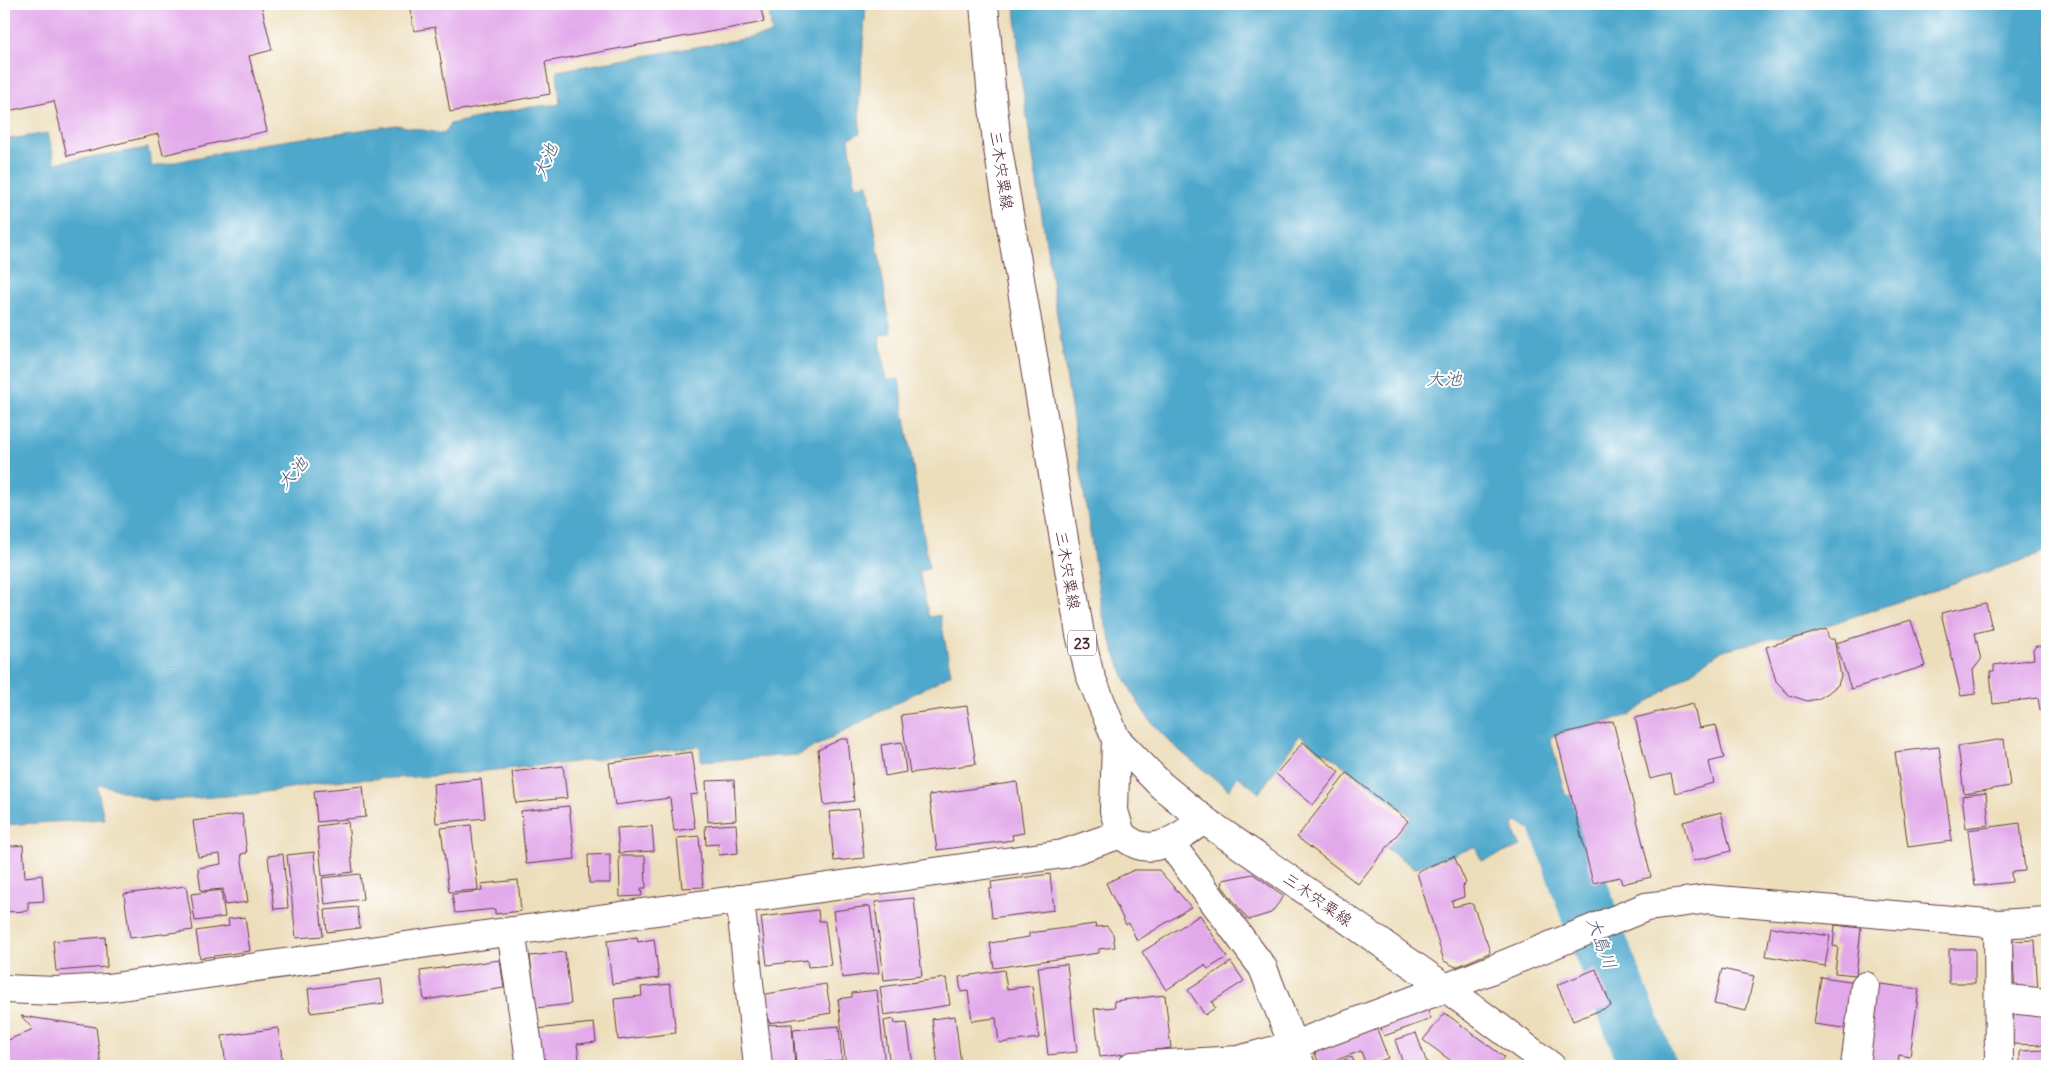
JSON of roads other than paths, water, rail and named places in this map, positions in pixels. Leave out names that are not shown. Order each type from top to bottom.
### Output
[{"type":"street","name":"三木宍粟線","points":[[984,4],[998,143],[1078,625],[1089,672],[1116,739],[1162,786],[1204,820],[1446,988],[1551,1066]]},
{"type":"street","points":[[1116,739],[1114,811],[1121,834],[1130,843],[1156,847],[1170,843],[1204,820]]},
{"type":"street","points":[[4,989],[56,991],[107,988],[1063,854],[1121,834]]},
{"type":"street","points":[[1170,843],[1263,968],[1297,1056]]},
{"type":"street","points":[[740,899],[758,1066]]},
{"type":"street","points":[[1132,1066],[1297,1056],[1446,988],[1646,907],[1708,900],[1998,924],[2047,921]]},
{"type":"street","points":[[1998,924],[1999,1066]]},
{"type":"street","points":[[511,931],[531,1066]]},
{"type":"street","points":[[1855,1066],[1865,986]]},
{"type":"street","points":[[1999,998],[2047,1004]]},
{"type":"water","points":[[768,4],[866,4],[859,103],[860,133],[849,138],[855,186],[868,184],[891,333],[879,336],[886,380],[899,379],[929,569],[919,571],[929,617],[940,615],[951,674],[799,755],[701,761],[700,746],[567,763],[434,776],[331,781],[254,794],[170,800],[150,800],[103,785],[97,786],[104,819],[4,825],[4,140],[48,133],[55,163],[148,148],[152,167],[262,144],[396,125],[444,134],[450,124],[522,108],[560,104],[557,71],[772,34]]},
{"type":"water","name":"大池","points":[[1015,4],[2047,4],[2047,552],[1822,627],[1723,650],[1630,715],[1550,737],[1570,813],[1528,829],[1518,821],[1513,825],[1521,846],[1482,861],[1475,847],[1415,868],[1387,849],[1412,817],[1325,752],[1320,752],[1300,735],[1259,793],[1238,776],[1229,790],[1170,742],[1144,712],[1122,671],[1102,612],[1020,71]]},
{"type":"waterway","name":"大島川","points":[[1556,820],[1600,945],[1648,1066]]}]
